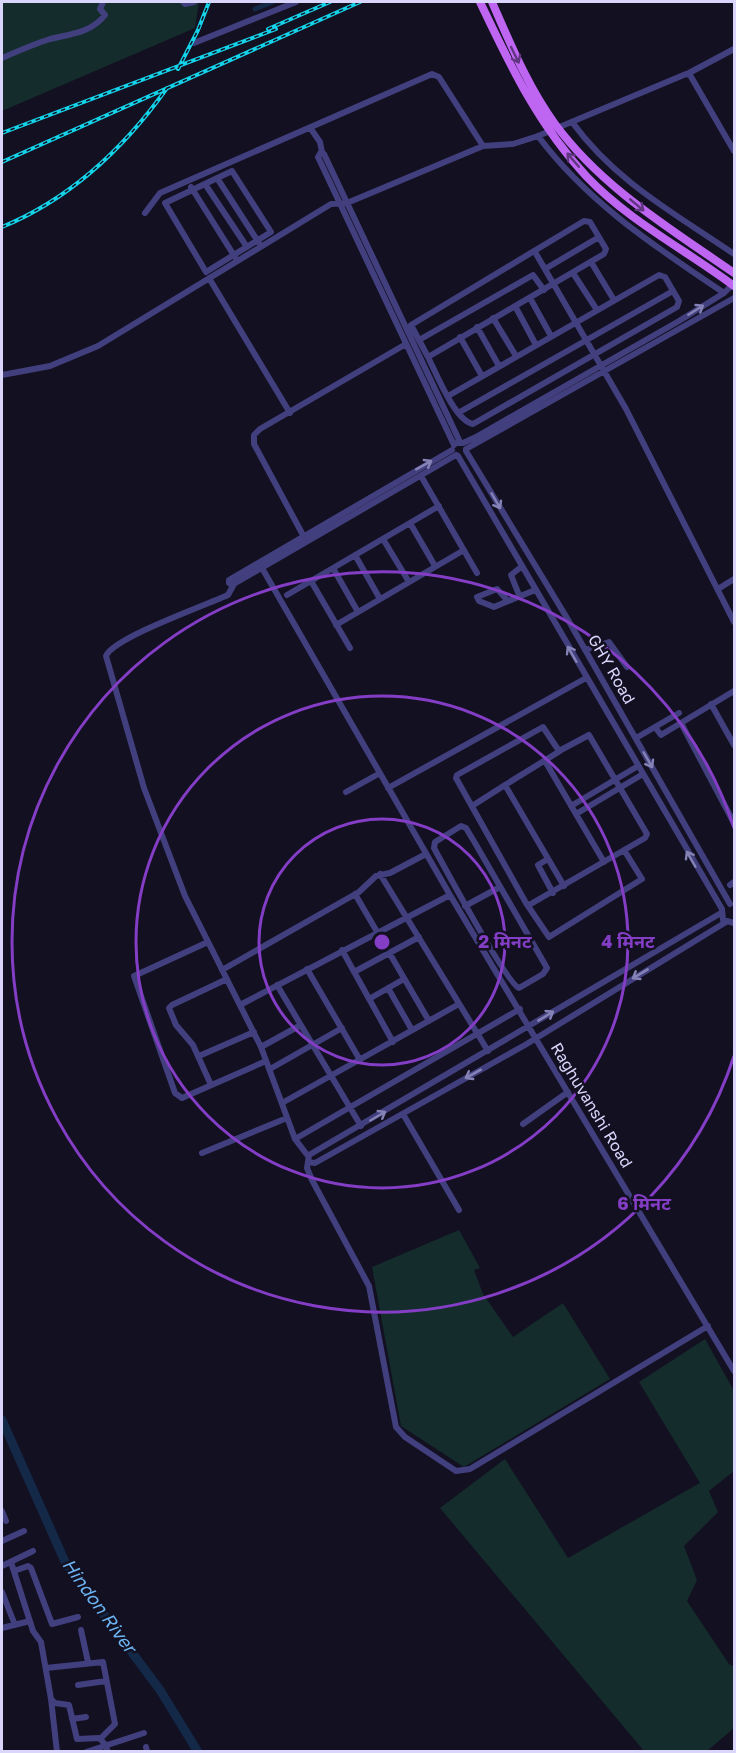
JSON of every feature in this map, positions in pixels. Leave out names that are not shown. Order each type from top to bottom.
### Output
[{"type":"main road","points":[[480,2],[534,110],[588,177],[654,231],[735,285]]},
{"type":"main road","points":[[492,2],[532,86],[554,123],[574,148],[655,220],[735,273]]},
{"type":"street","points":[[2,58],[88,29],[105,15],[100,9],[103,2]]},
{"type":"street","points":[[183,2],[191,4],[194,2]]},
{"type":"street","points":[[194,43],[296,2]]},
{"type":"street","points":[[2,375],[50,366],[80,354],[138,322],[209,278],[259,243],[327,206],[334,203],[345,204],[483,146],[513,144],[538,136],[689,73],[735,49]]},
{"type":"street","points":[[689,73],[735,151]]},
{"type":"street","points":[[145,213],[158,195],[434,74],[439,77],[483,146]]},
{"type":"street","points":[[572,122],[605,163],[627,181],[735,254]]},
{"type":"street","points":[[311,129],[320,142],[322,152],[318,157],[345,204],[459,449]]},
{"type":"street","points":[[538,136],[575,181],[607,210],[724,293]]},
{"type":"street","points":[[213,171],[259,243]]},
{"type":"street","points":[[232,171],[271,232],[259,243],[247,247],[236,258],[206,272],[165,203],[205,184],[232,171]]},
{"type":"street","points":[[187,182],[236,258]]},
{"type":"street","points":[[205,184],[247,247]]},
{"type":"street","points":[[345,204],[406,344],[459,449]]},
{"type":"street","points":[[428,357],[554,285],[606,252],[590,222],[584,221],[411,325],[447,396],[461,418],[473,424],[677,307],[680,303],[664,276],[661,275],[447,396]]},
{"type":"street","points":[[545,269],[599,237]]},
{"type":"street","points":[[535,252],[661,473],[735,622]]},
{"type":"street","points":[[591,262],[614,300]]},
{"type":"street","points":[[573,273],[597,310]]},
{"type":"street","points":[[419,340],[532,276],[536,277],[544,290]]},
{"type":"street","points":[[209,278],[290,412]]},
{"type":"street","points":[[602,369],[735,285]]},
{"type":"street","points":[[458,413],[673,291]]},
{"type":"street","points":[[530,298],[552,336]]},
{"type":"street","points":[[234,584],[229,584],[229,581],[304,537],[602,369],[734,298]]},
{"type":"street","points":[[515,306],[536,345]]},
{"type":"street","points":[[493,318],[516,356]]},
{"type":"street","points":[[477,327],[499,366]]},
{"type":"street","points":[[460,337],[482,376]]},
{"type":"street","points":[[304,537],[253,441],[260,429],[406,344]]},
{"type":"street","points":[[459,449],[421,476],[234,584],[228,595],[142,632],[109,650],[106,656],[144,788],[185,896],[261,1047],[295,1139],[308,1159],[315,1163],[537,1038],[732,924]]},
{"type":"street","name":"GHY Road","points":[[459,449],[534,590],[721,911],[732,924]]},
{"type":"street","name":"GHY Road","points":[[459,449],[585,650],[732,904]]},
{"type":"street","points":[[421,476],[477,573]]},
{"type":"street","points":[[287,595],[439,506]]},
{"type":"street","points":[[410,523],[435,567]]},
{"type":"street","points":[[383,539],[409,582]]},
{"type":"street","points":[[336,625],[464,550]]},
{"type":"street","points":[[355,555],[380,598]]},
{"type":"street","points":[[519,595],[511,575],[521,567]]},
{"type":"street","name":"Raghuvanshi Road","points":[[262,568],[450,895],[735,1371]]},
{"type":"street","points":[[333,568],[358,612]]},
{"type":"street","points":[[718,589],[735,579]]},
{"type":"street","points":[[310,581],[350,648]]},
{"type":"street","points":[[508,601],[534,590]]},
{"type":"street","points":[[585,650],[609,642],[627,667]]},
{"type":"street","points":[[388,788],[586,678]]},
{"type":"street","points":[[655,727],[660,735],[735,691]]},
{"type":"street","points":[[711,704],[735,745]]},
{"type":"street","points":[[636,738],[679,713]]},
{"type":"street","points":[[681,723],[735,823]]},
{"type":"street","points":[[560,751],[543,727],[457,775],[456,778],[549,937],[642,879],[624,850]]},
{"type":"street","points":[[472,806],[589,735],[615,779],[647,835],[553,893],[529,905]]},
{"type":"street","points":[[544,761],[604,862]]},
{"type":"street","points":[[571,806],[638,766]]},
{"type":"street","points":[[346,792],[380,773]]},
{"type":"street","points":[[576,814],[643,774]]},
{"type":"street","points":[[505,785],[564,886]]},
{"type":"street","points":[[461,826],[466,828],[500,887],[547,968],[543,974],[522,987],[515,987],[466,905],[433,846],[436,841],[461,826]]},
{"type":"street","points":[[222,970],[355,894],[380,874],[390,873],[426,854]]},
{"type":"street","points":[[548,859],[538,865],[553,893]]},
{"type":"street","points":[[380,874],[488,1051]]},
{"type":"street","points":[[459,909],[500,887]]},
{"type":"street","points":[[355,894],[429,1021]]},
{"type":"street","points":[[240,1005],[450,895]]},
{"type":"street","points":[[308,1159],[732,904]]},
{"type":"street","points":[[354,972],[418,937]]},
{"type":"street","points":[[207,942],[137,974],[134,978],[176,1096],[182,1098],[266,1060]]},
{"type":"street","points":[[342,950],[393,1042]]},
{"type":"street","points":[[307,969],[360,1060]]},
{"type":"street","points":[[211,1085],[199,1056],[190,1041],[176,1026],[170,1007],[227,979]]},
{"type":"street","points":[[369,999],[404,979]]},
{"type":"street","points":[[277,985],[299,1026],[361,1126]]},
{"type":"street","points":[[388,988],[412,1030]]},
{"type":"street","points":[[282,1103],[459,1004]]},
{"type":"street","points":[[295,1139],[520,1010]]},
{"type":"street","points":[[261,1047],[299,1026]]},
{"type":"street","points":[[270,1069],[342,1028]]},
{"type":"street","points":[[199,1056],[254,1032]]},
{"type":"street","points":[[523,1124],[568,1092]]},
{"type":"street","points":[[403,1114],[459,1210]]},
{"type":"street","points":[[201,1153],[287,1118]]},
{"type":"street","points":[[308,1159],[308,1170],[318,1191],[369,1286],[396,1427],[405,1437],[456,1471],[464,1472],[486,1460],[708,1326]]},
{"type":"street","points":[[2,1511],[6,1521]]},
{"type":"street","points":[[2,1541],[24,1532]]},
{"type":"street","points":[[2,1566],[33,1551]]},
{"type":"street","points":[[11,1562],[30,1621],[41,1642],[57,1752]]},
{"type":"street","points":[[14,1571],[30,1567],[52,1624],[78,1617]]},
{"type":"street","points":[[2,1592],[15,1625]]},
{"type":"street","points":[[2,1628],[30,1621]]},
{"type":"street","points":[[81,1630],[87,1662]]},
{"type":"street","points":[[46,1668],[103,1662],[114,1724],[100,1739],[76,1739],[68,1703],[55,1703],[51,1699]]},
{"type":"street","points":[[78,1685],[106,1681]]},
{"type":"street","points":[[72,1719],[86,1718]]},
{"type":"street","points":[[86,1752],[107,1749],[144,1733]]},
{"type":"street","points":[[100,1739],[107,1749]]},
{"type":"green space","points":[[2,2],[199,2],[195,28],[2,111]]},
{"type":"green space","points":[[459,1230],[480,1268],[474,1270],[483,1294],[513,1337],[563,1303],[610,1379],[464,1467],[401,1426],[372,1267]]},
{"type":"green space","points":[[705,1339],[734,1391],[734,1471],[709,1491],[718,1512],[684,1546],[697,1580],[687,1601],[729,1664],[734,1667],[734,1728],[707,1751],[644,1751],[440,1508],[505,1459],[568,1558],[700,1483],[639,1382]]},
{"type":"waterway","points":[[255,9],[273,2]]},
{"type":"waterway","name":"Hindon River","points":[[2,1420],[66,1564],[160,1690],[198,1752]]},
{"type":"railway","points":[[178,69],[209,2]]},
{"type":"railway","points":[[268,29],[330,2]]},
{"type":"railway","points":[[2,162],[360,2]]},
{"type":"railway","points":[[2,133],[276,29]]},
{"type":"railway","points":[[2,227],[51,202],[94,169],[133,131],[167,88]]}]
